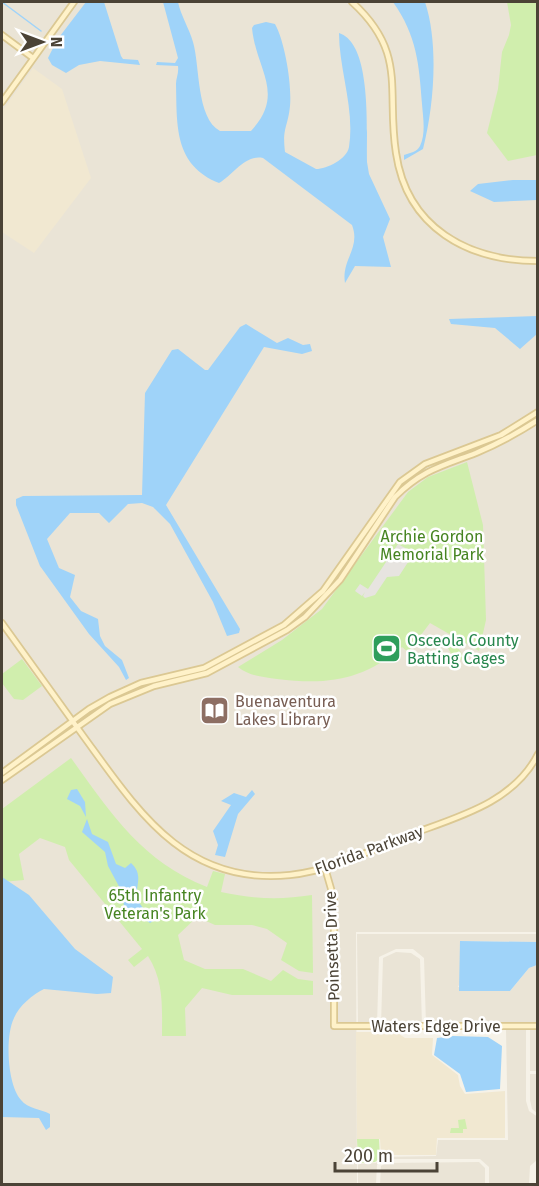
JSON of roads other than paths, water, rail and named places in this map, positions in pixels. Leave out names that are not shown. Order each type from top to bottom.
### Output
[{"type":"street","points":[[2,102],[74,2]]},
{"type":"street","points":[[352,2],[374,27],[389,59],[395,87],[397,159],[407,189],[424,215],[435,228],[466,249],[495,258],[537,261]]},
{"type":"street","points":[[2,35],[33,58]]},
{"type":"street","points":[[2,773],[74,723],[129,688],[204,668],[284,625],[323,591],[387,498],[406,478],[425,464],[501,435],[535,414],[537,420],[503,440],[427,470],[407,485],[389,506],[326,597],[287,630],[207,673],[130,694],[74,723],[2,780]]},
{"type":"street","name":"Florida Parkway","points":[[2,623],[150,824],[184,851],[222,868],[246,874],[288,875],[325,868],[486,805],[512,787],[537,754]]},
{"type":"street","name":"Poinsetta Drive","points":[[325,868],[334,899],[334,1026]]},
{"type":"street","name":"Waters Edge Drive","points":[[334,1026],[537,1026]]},
{"type":"water","points":[[86,2],[104,2],[121,56],[123,59],[138,60],[140,65],[100,61],[79,65],[66,73],[52,65],[48,58],[57,40]]},
{"type":"water","points":[[163,2],[178,2],[193,42],[203,103],[212,124],[220,131],[251,131],[261,117],[268,93],[252,28],[254,25],[266,22],[275,24],[285,52],[290,87],[290,106],[284,138],[285,152],[316,169],[326,167],[345,156],[349,147],[350,118],[339,33],[350,41],[358,54],[363,71],[369,174],[390,219],[383,237],[391,267],[355,266],[345,283],[346,267],[354,241],[352,225],[263,158],[250,159],[219,183],[193,166],[186,155],[178,129],[176,84],[178,66],[156,65],[157,62],[175,63],[178,58]]},
{"type":"water","points":[[393,2],[425,2],[432,37],[432,95],[427,132],[423,149],[404,160],[404,155],[419,148],[423,136],[420,76],[412,39]]},
{"type":"water","points":[[537,180],[537,200],[494,202],[470,191],[478,184]]},
{"type":"water","points":[[537,316],[537,334],[520,349],[495,328],[451,324],[449,319]]},
{"type":"water","points":[[246,324],[277,343],[288,338],[303,345],[310,344],[312,351],[302,354],[264,347],[166,505],[240,629],[239,633],[227,636],[213,602],[170,524],[153,507],[142,503],[128,504],[109,523],[99,513],[70,513],[47,539],[59,568],[75,575],[70,597],[81,611],[98,619],[100,636],[105,646],[122,660],[129,678],[126,680],[119,667],[89,634],[40,566],[16,505],[16,499],[23,496],[142,495],[145,393],[172,350],[178,349],[208,370],[240,327]]},
{"type":"water","points":[[77,789],[85,802],[86,817],[80,806],[67,799],[71,790]]},
{"type":"water","points":[[252,790],[255,794],[238,814],[225,857],[215,855],[218,845],[213,831],[231,805],[221,801],[234,793],[246,797]]},
{"type":"water","points":[[87,819],[92,834],[108,842],[116,864],[125,868],[131,863],[135,868],[138,873],[137,897],[153,921],[150,923],[138,915],[125,913],[122,892],[108,866],[105,852],[82,832]]},
{"type":"water","points":[[2,877],[29,895],[75,949],[113,977],[111,993],[97,994],[44,989],[27,1001],[14,1018],[9,1036],[10,1072],[13,1083],[16,1093],[24,1103],[50,1114],[50,1127],[46,1130],[39,1118],[2,1117]]},
{"type":"water","points":[[460,941],[537,942],[537,965],[529,968],[510,991],[459,991]]},
{"type":"water","points":[[488,1037],[502,1046],[500,1089],[466,1092],[460,1074],[434,1055],[437,1038]]},
{"type":"waterway","points":[[2,2],[41,31]]},
{"type":"place","name":"Osceola County Batting Cages","points":[[386,649]]},
{"type":"place","name":"Buenaventura Lakes Library","points":[[214,710]]},
{"type":"park label","name":"Archie Gordon Memorial Park","points":[[432,545]]},
{"type":"park label","name":"65th Infantry Veteran's Park","points":[[155,904]]}]
